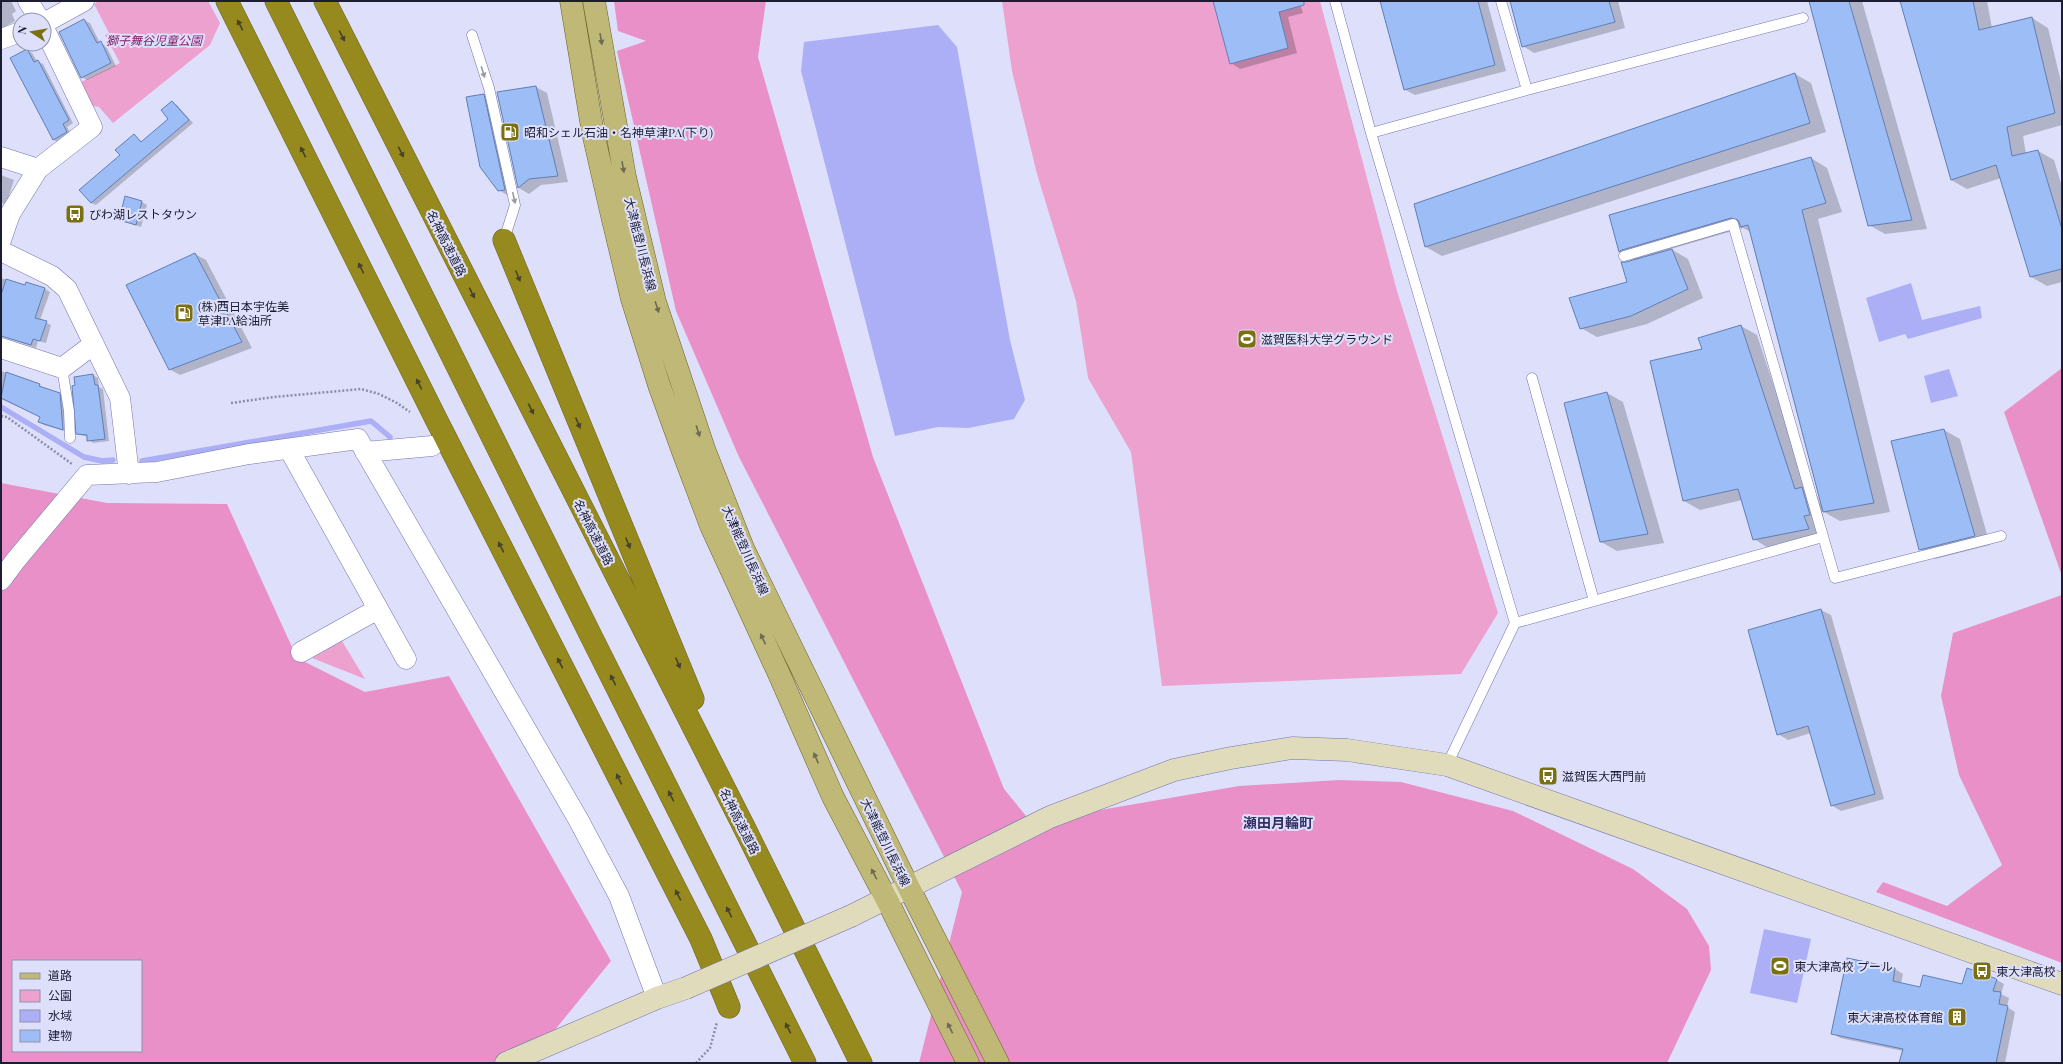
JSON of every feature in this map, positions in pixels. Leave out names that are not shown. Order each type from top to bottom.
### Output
[{"type":"highway","points":[[227,1],[436,419],[701,939],[723,1013]]},
{"type":"highway","points":[[276,1],[559,572],[805,1063]]},
{"type":"highway","name":"名神高速道路","points":[[325,1],[744,827],[861,1063]]},
{"type":"highway","points":[[504,240],[701,717],[744,827]]},
{"type":"main road","name":"大津能登川長浜線","points":[[571,1],[594,140],[632,299],[659,385],[711,526],[779,674],[833,797],[887,900],[968,1063]]},
{"type":"main road","name":"大津能登川長浜線","points":[[594,1],[625,177],[655,302],[704,450],[743,548],[909,888],[998,1063]]},
{"type":"street","points":[[28,1],[35,12]]},
{"type":"street","points":[[52,19],[84,1]]},
{"type":"street","points":[[1,39],[12,35]]},
{"type":"street","points":[[1,240],[10,214],[38,169],[92,127],[52,44]]},
{"type":"street","points":[[1,158],[38,169]]},
{"type":"street","points":[[1,251],[52,276],[67,289],[120,398],[129,474]]},
{"type":"street","points":[[1,348],[62,368],[94,344]]},
{"type":"street","points":[[1,580],[15,560],[87,475],[158,472],[289,449],[358,439],[578,819],[620,896],[657,998]]},
{"type":"street","points":[[365,452],[432,446]]},
{"type":"street","points":[[289,449],[406,659]]},
{"type":"street","points":[[301,652],[378,609]]},
{"type":"street","points":[[506,1063],[657,998],[686,988],[887,900],[1050,817],[1174,770],[1292,748],[1347,750],[1447,765],[2062,984]]},
{"type":"lane","points":[[1335,1],[1371,133],[1515,623],[1447,765]]},
{"type":"lane","points":[[1501,1],[1527,90]]},
{"type":"lane","points":[[1371,133],[1527,90],[1803,18]]},
{"type":"lane","points":[[472,35],[489,88],[515,205],[504,240]]},
{"type":"lane","points":[[1624,256],[1733,224],[1835,578],[2001,536]]},
{"type":"lane","points":[[62,368],[70,411],[70,438]]},
{"type":"lane","points":[[1532,378],[1594,600]]},
{"type":"lane","points":[[1515,623],[1823,537]]},
{"type":"path","points":[[231,403],[290,395],[361,389],[379,394],[397,403],[414,417]]},
{"type":"path","points":[[1,416],[7,417],[87,475]]},
{"type":"path","points":[[696,1063],[710,1048],[723,1013]]},
{"type":"green space","name":"獅子舞谷児童公園","points":[[99,1],[208,1],[220,23],[210,45],[113,123],[99,107],[88,105],[79,83],[120,63],[105,35],[109,33],[94,4]]},
{"type":"green space","name":"滋賀医科大学グラウンド","points":[[1002,1],[1320,1],[1397,291],[1498,613],[1461,674],[1162,686],[1131,452],[1088,378],[1076,301],[1037,174],[1012,71]]},
{"type":"green space","points":[[342,641],[365,679],[312,658]]},
{"type":"shaded area","points":[[614,1],[766,1],[758,57],[873,457],[1004,789],[1031,822],[1239,786],[1339,780],[1401,782],[1513,811],[1633,869],[1687,909],[1709,946],[1711,970],[1667,1063],[919,1063],[962,892],[739,457],[676,311],[617,51],[646,41],[618,31]]},
{"type":"shaded area","points":[[2062,368],[2062,576],[2004,412]]},
{"type":"shaded area","points":[[1,483],[107,503],[227,504],[297,658],[365,692],[449,676],[611,961],[528,1063],[1,1063]]},
{"type":"shaded area","points":[[2062,595],[2062,963],[1876,892],[1883,882],[1947,906],[2002,865],[1959,775],[1941,696],[1953,633]]},
{"type":"water","points":[[938,25],[957,47],[1010,340],[1025,400],[1014,419],[968,428],[938,427],[895,436],[801,71],[804,42]]},
{"type":"water","points":[[1911,283],[1922,320],[1980,306],[1982,318],[1908,339],[1905,334],[1879,342],[1866,298]]},
{"type":"water","points":[[1949,369],[1958,396],[1931,403],[1924,376]]},
{"type":"water","name":"東大津高校 プール","points":[[1764,929],[1811,939],[1797,1003],[1750,993]]},
{"type":"building","points":[[1213,1],[1304,1],[1304,5],[1279,12],[1288,48],[1230,64]]},
{"type":"building","points":[[1380,1],[1478,1],[1495,65],[1404,90]]},
{"type":"building","points":[[1510,1],[1609,1],[1615,22],[1522,47]]},
{"type":"building","points":[[1809,1],[1849,1],[1912,220],[1868,226]]},
{"type":"building","points":[[1900,1],[1973,1],[1979,30],[2032,17],[2055,113],[2007,127],[2012,156],[2038,150],[2062,229],[2062,269],[2030,277],[1996,165],[1951,180]]},
{"type":"building","points":[[84,19],[97,43],[101,41],[111,63],[81,78],[59,32]]},
{"type":"building","points":[[21,52],[29,52],[34,62],[38,60],[69,120],[63,124],[67,132],[53,140],[10,58]]},
{"type":"building","points":[[1795,73],[1810,123],[1425,247],[1414,204]]},
{"type":"building","points":[[536,86],[558,176],[529,179],[518,188],[497,92]]},
{"type":"building","points":[[484,94],[505,190],[498,191],[480,167],[466,97]]},
{"type":"building","points":[[172,101],[189,120],[91,203],[79,190],[120,155],[115,150],[134,134],[141,142],[168,119],[161,110]]},
{"type":"building","points":[[1811,157],[1826,203],[1802,210],[1874,503],[1823,512],[1748,225],[1741,227],[1738,220],[1731,218],[1619,252],[1609,215]]},
{"type":"building","points":[[125,196],[142,201],[136,225],[119,220]]},
{"type":"building","points":[[1672,249],[1688,289],[1631,316],[1580,329],[1569,298],[1627,282],[1621,262],[1626,262]]},
{"type":"building","name":"(株)西日本宇佐美 草津PA給油所","points":[[195,253],[242,342],[169,370],[126,285]]},
{"type":"building","points":[[6,279],[25,285],[26,282],[45,288],[35,318],[47,321],[40,341],[33,339],[31,345],[1,336],[1,295]]},
{"type":"building","points":[[1741,325],[1795,489],[1802,487],[1810,515],[1804,516],[1809,529],[1753,540],[1738,489],[1683,501],[1650,361],[1702,349],[1698,338]]},
{"type":"building","points":[[6,372],[60,393],[63,430],[38,422],[40,417],[1,398]]},
{"type":"building","points":[[93,374],[95,385],[98,385],[105,439],[87,441],[87,435],[76,434],[72,386],[75,385],[74,377]]},
{"type":"building","points":[[1607,392],[1648,534],[1600,542],[1564,403]]},
{"type":"building","points":[[1944,429],[1975,536],[1919,550],[1891,441]]},
{"type":"building","points":[[1821,609],[1875,794],[1831,806],[1808,726],[1777,735],[1748,630]]},
{"type":"building","points":[[1847,958],[1895,968],[1893,981],[1920,987],[1923,975],[1962,984],[1967,968],[1997,979],[1993,991],[2001,992],[1999,1004],[2008,1006],[1996,1063],[1899,1063],[1903,1049],[1831,1034]]},
{"type":"waterway","points":[[1,407],[84,457],[102,461],[113,460]]},
{"type":"waterway","points":[[142,461],[371,421],[390,437]]},
{"type":"place","name":"昭和シェル石油・名神草津PA(下り)","points":[[510,132]]},
{"type":"place","name":"びわ湖レストタウン","points":[[75,214]]},
{"type":"place","name":"(株)西日本宇佐美 草津PA給油所","points":[[184,313]]},
{"type":"place","name":"滋賀医科大学グラウンド","points":[[1247,339]]},
{"type":"place","name":"滋賀医大西門前","points":[[1548,776]]},
{"type":"place","name":"東大津高校 プール","points":[[1780,966]]},
{"type":"place","name":"東大津高校","points":[[1982,971]]},
{"type":"place","name":"東大津高校体育館","points":[[1957,1017]]},
{"type":"district","name":"瀬田月輪町","points":[[1278,822]]}]
